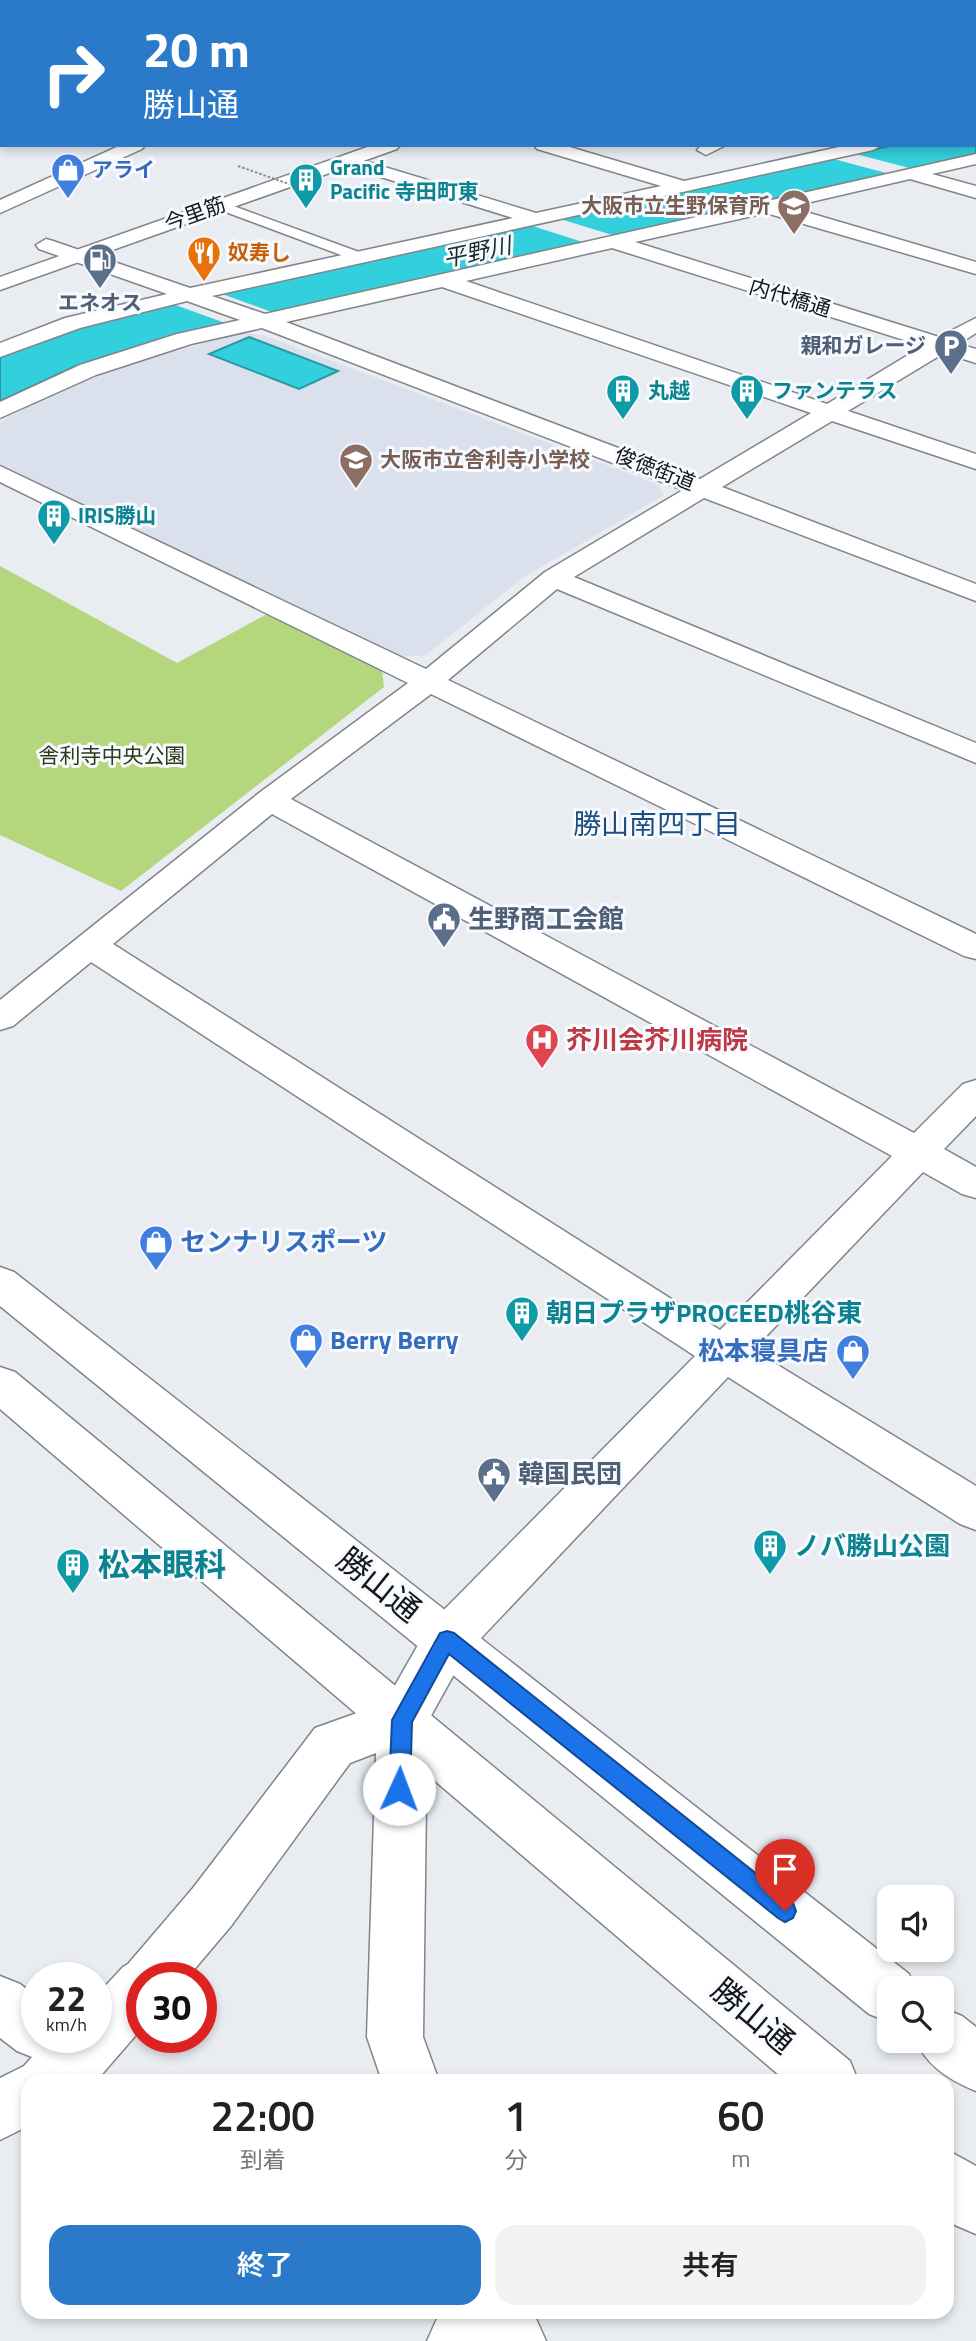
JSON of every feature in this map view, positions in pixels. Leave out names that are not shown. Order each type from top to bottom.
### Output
[{"type":"street","points":[[107,147],[128,149]]},
{"type":"street","name":"今里筋","points":[[0,284],[75,245],[220,205],[385,147]]},
{"type":"street","points":[[550,147],[684,187]]},
{"type":"street","points":[[806,147],[976,192]]},
{"type":"street","points":[[0,349],[73,323],[866,147]]},
{"type":"street","points":[[0,207],[128,149]]},
{"type":"street","points":[[0,411],[109,362],[185,339],[259,320],[976,159]]},
{"type":"street","points":[[345,160],[538,220]]},
{"type":"street","points":[[0,184],[33,192]]},
{"type":"street","points":[[765,206],[976,268]]},
{"type":"street","name":"内代橋通","points":[[538,220],[976,356]]},
{"type":"street","name":"俊徳街道","points":[[21,253],[46,244],[75,245],[192,296],[704,487],[728,499],[976,593]]},
{"type":"street","points":[[442,280],[976,462]]},
{"type":"street","points":[[0,1018],[270,800],[428,682],[554,578],[976,324]]},
{"type":"street","points":[[0,473],[976,948]]},
{"type":"street","points":[[554,578],[976,754]]},
{"type":"street","points":[[270,800],[976,1184]]},
{"type":"street","points":[[91,946],[723,1353],[976,1510]]},
{"type":"street","points":[[408,2074],[395,2037],[402,1720],[447,1640],[976,1093]]},
{"type":"street","name":"勝山通","points":[[0,1283],[877,1984]]},
{"type":"street","name":"勝山通","points":[[0,1384],[822,2074]]},
{"type":"street","points":[[164,1962],[212,1907],[333,1745],[402,1720]]},
{"type":"street","points":[[0,2004],[21,2024]]},
{"type":"street","points":[[954,2046],[976,2063]]},
{"type":"street","points":[[0,2111],[21,2098]]},
{"type":"street","points":[[954,2186],[976,2204]]},
{"type":"street","points":[[458,2341],[469,2319]]},
{"type":"street","points":[[503,2319],[515,2341]]},
{"type":"lane","points":[[220,205],[362,258]]},
{"type":"path","points":[[238,166],[303,188]]},
{"type":"shaded area","name":"大阪市立舎利寺小学校","points":[[242,333],[263,335],[659,485],[664,495],[521,579],[426,655],[403,657],[0,466],[0,422],[49,396],[135,362]]},
{"type":"green space","name":"舎利寺中央公園","points":[[0,566],[177,663],[267,614],[382,671],[384,687],[121,891],[0,835]]},
{"type":"water","name":"平野川","points":[[885,147],[976,147],[976,154],[177,335],[76,366],[0,401],[0,356],[81,327],[178,303]]},
{"type":"water","points":[[249,337],[338,371],[299,389],[209,354]]},
{"type":"pier","points":[[852,153],[913,169],[890,174],[830,158]]},
{"type":"pier","points":[[557,218],[619,237],[589,244],[526,224]]},
{"type":"pier","points":[[223,292],[269,311],[281,312],[228,324],[170,303]]},
{"type":"place","name":"アライ","points":[[68,200]]},
{"type":"place","name":"Grand Pacific 寺田町東","points":[[306,210]]},
{"type":"place","name":"大阪市立生野保育所","points":[[794,236]]},
{"type":"place","name":"奴寿し","points":[[204,283]]},
{"type":"place","name":"エネオス","points":[[100,290]]},
{"type":"place","name":"親和ガレージ","points":[[951,376]]},
{"type":"place","name":"丸越","points":[[623,421]]},
{"type":"place","name":"ファンテラス","points":[[747,421]]},
{"type":"place","name":"大阪市立舎利寺小学校","points":[[356,490]]},
{"type":"place","name":"IRIS勝山","points":[[54,546]]},
{"type":"place","name":"生野商工会館","points":[[444,949]]},
{"type":"place","name":"芥川会芥川病院","points":[[542,1070]]},
{"type":"place","name":"センナリスポーツ","points":[[156,1272]]},
{"type":"place","name":"朝日プラザPROCEED桃谷東","points":[[522,1343]]},
{"type":"place","name":"Berry Berry","points":[[306,1370]]},
{"type":"place","name":"松本寝具店","points":[[853,1381]]},
{"type":"place","name":"韓国民団","points":[[494,1504]]},
{"type":"place","name":"ノバ勝山公園","points":[[770,1576]]},
{"type":"place","name":"松本眼科","points":[[73,1595]]},
{"type":"district","name":"勝山南四丁目","points":[[657,824]]},
{"type":"route","points":[[399,1789],[402,1720],[447,1640],[785,1911]]}]
